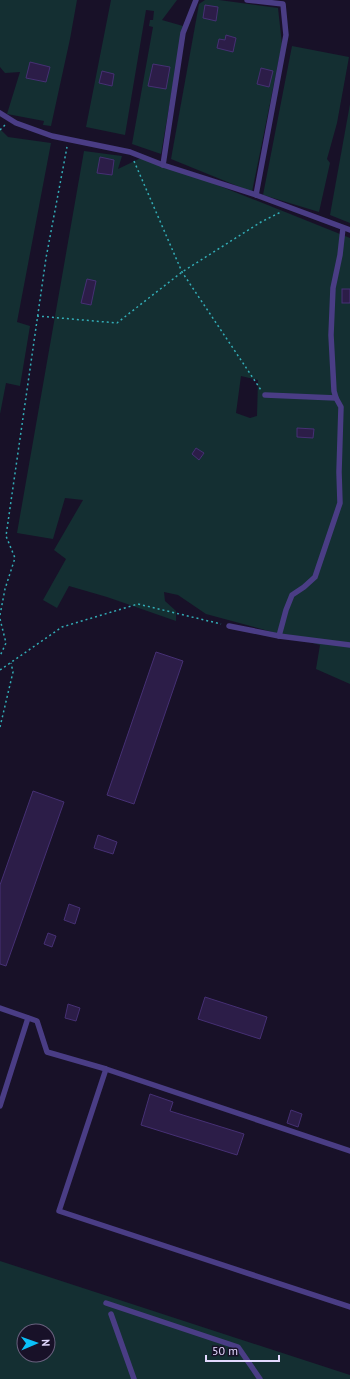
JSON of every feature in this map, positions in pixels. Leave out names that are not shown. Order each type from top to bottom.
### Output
[{"type":"lane","points":[[163,165],[183,33],[196,0]]},
{"type":"lane","points":[[247,0],[283,4],[286,35],[256,195]]},
{"type":"lane","points":[[0,113],[16,123],[52,136],[130,152],[163,165],[290,207],[350,230]]},
{"type":"lane","points":[[279,636],[292,595],[315,577],[340,503],[339,472],[341,407],[334,391],[331,335],[333,288],[340,255],[343,228]]},
{"type":"lane","points":[[265,395],[336,398]]},
{"type":"lane","points":[[229,626],[279,636],[350,645]]},
{"type":"lane","points":[[0,1008],[36,1021],[48,1052],[106,1069],[350,1152]]},
{"type":"lane","points":[[0,1106],[28,1018]]},
{"type":"lane","points":[[106,1069],[60,1211],[350,1307]]},
{"type":"lane","points":[[106,1303],[238,1347],[260,1379]]},
{"type":"lane","points":[[111,1314],[134,1379]]},
{"type":"path","points":[[0,615],[5,589],[15,558],[6,536],[46,258],[69,140]]},
{"type":"path","points":[[130,152],[182,272],[265,395]]},
{"type":"path","points":[[37,316],[117,323],[182,272],[261,222],[290,207]]},
{"type":"path","points":[[0,670],[62,627],[138,604],[229,626]]},
{"type":"path","points":[[0,619],[6,642],[0,656]]},
{"type":"path","points":[[0,727],[13,672],[11,663]]},
{"type":"green space","points":[[0,0],[77,0],[51,126],[43,125],[44,121],[7,114],[20,72],[5,73],[0,67]]},
{"type":"green space","points":[[111,0],[177,0],[162,20],[183,26],[161,154],[132,144],[153,27],[149,26],[150,20],[153,20],[154,11],[146,10],[125,135],[86,127]]},
{"type":"green space","points":[[205,0],[219,0],[278,8],[282,44],[252,192],[171,159],[199,4]]},
{"type":"green space","points":[[292,46],[349,57],[337,123],[327,159],[330,163],[319,212],[263,195]]},
{"type":"green space","points":[[350,104],[350,223],[330,215]]},
{"type":"green space","points":[[0,129],[8,137],[51,143],[17,322],[30,326],[20,386],[6,383],[0,414]]},
{"type":"green space","points":[[84,151],[122,156],[118,169],[145,156],[350,238],[350,684],[316,669],[320,645],[206,614],[178,595],[164,592],[165,601],[176,611],[176,621],[107,597],[69,586],[57,608],[43,600],[66,559],[54,550],[83,500],[65,498],[53,539],[17,533]],"holes":[[[241,376],[258,380],[257,416],[250,418],[236,413]]]},
{"type":"green space","points":[[0,1261],[350,1375],[350,1379],[0,1379]]},
{"type":"building","points":[[205,5],[218,7],[216,21],[203,18]]},
{"type":"building","points":[[226,35],[236,38],[233,52],[217,48],[219,39],[225,40]]},
{"type":"building","points":[[30,62],[50,67],[46,82],[26,78]]},
{"type":"building","points":[[153,64],[170,67],[166,89],[148,86]]},
{"type":"building","points":[[261,68],[273,71],[269,87],[257,84]]},
{"type":"building","points":[[102,71],[114,74],[112,86],[99,83]]},
{"type":"building","points":[[100,157],[114,160],[112,175],[97,173]]},
{"type":"building","points":[[87,279],[96,281],[91,305],[81,303]]},
{"type":"building","points":[[342,289],[350,289],[350,303],[342,303]]},
{"type":"building","points":[[297,428],[314,429],[313,438],[297,437]]},
{"type":"building","points":[[196,448],[204,453],[199,460],[192,454]]},
{"type":"building","points":[[156,652],[183,661],[134,804],[107,795]]},
{"type":"building","points":[[33,791],[64,802],[6,966],[0,964],[0,885]]},
{"type":"building","points":[[98,835],[117,842],[113,854],[94,848]]},
{"type":"building","points":[[69,904],[80,908],[75,924],[64,920]]},
{"type":"building","points":[[48,933],[56,936],[52,947],[44,944]]},
{"type":"building","points":[[205,997],[267,1017],[260,1039],[198,1019]]},
{"type":"building","points":[[68,1004],[80,1008],[76,1021],[65,1018]]},
{"type":"building","points":[[150,1094],[173,1102],[170,1111],[244,1134],[237,1155],[141,1125]]},
{"type":"building","points":[[291,1110],[302,1114],[298,1127],[287,1123]]}]
